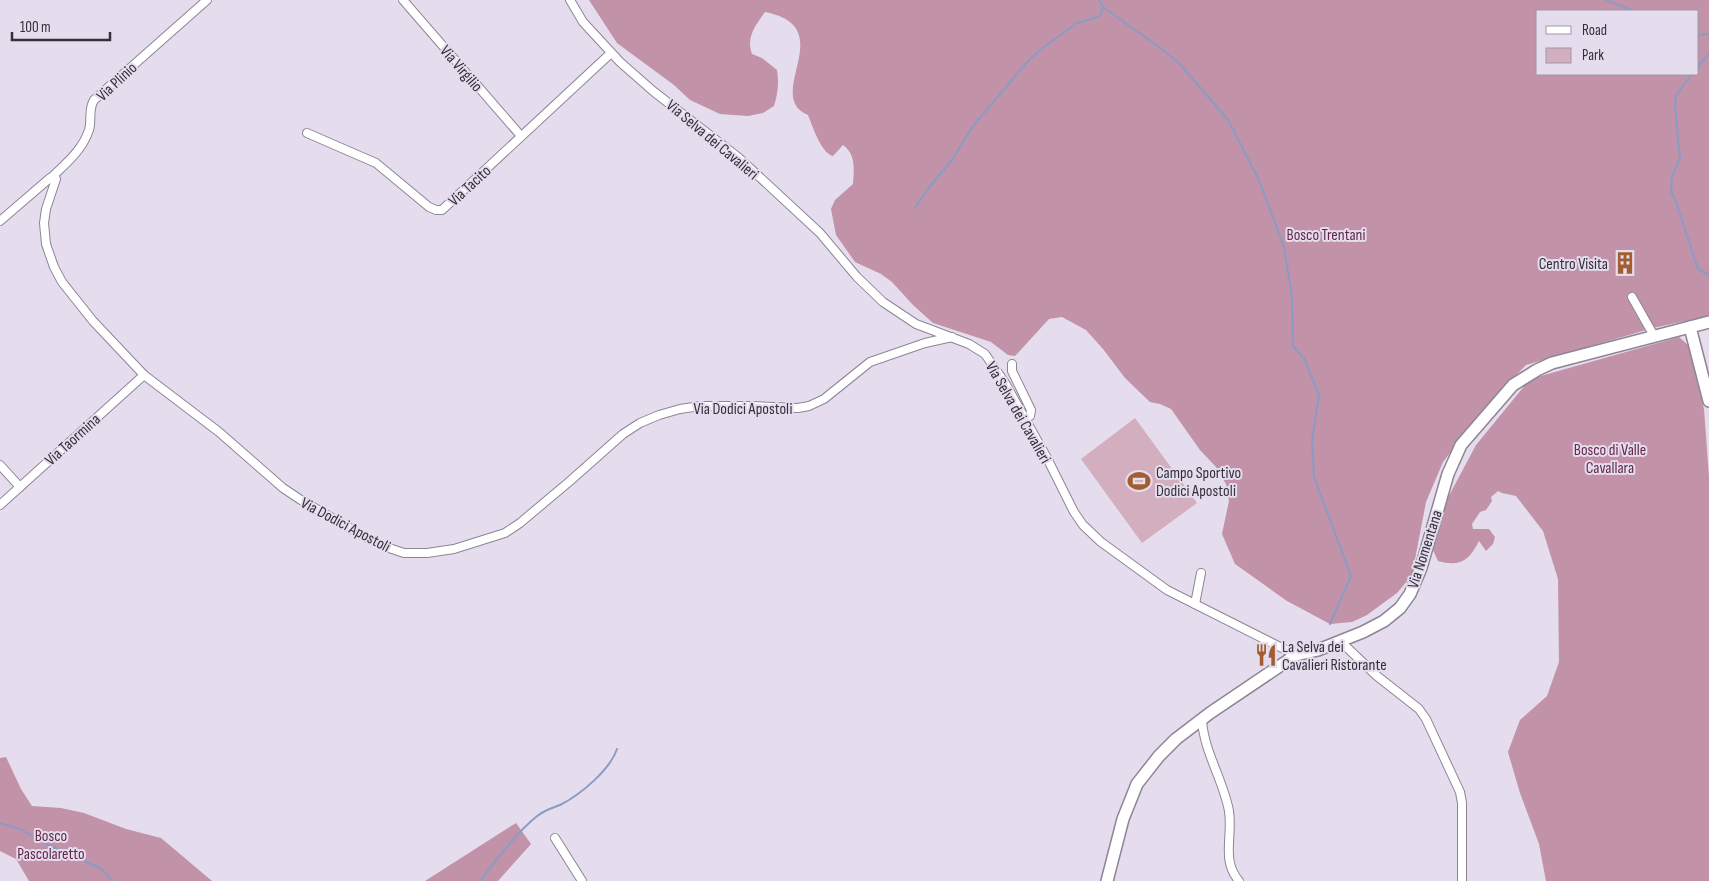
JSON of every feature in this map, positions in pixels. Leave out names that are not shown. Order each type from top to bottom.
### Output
[{"type":"main road","name":"Via Nomentana","points":[[1107,881],[1123,819],[1137,784],[1159,756],[1176,739],[1296,655],[1318,650],[1364,632],[1394,614],[1406,601],[1421,568],[1454,458],[1461,445],[1513,385],[1552,363],[1709,322]]},
{"type":"main road","points":[[1690,327],[1709,401]]},
{"type":"street","name":"Via Plinio","points":[[50,179],[74,156],[83,142],[89,129],[90,108],[94,100],[207,0]]},
{"type":"street","name":"Via Virgilio","points":[[403,0],[521,136]]},
{"type":"street","name":"Via Selva dei Cavalieri","points":[[570,0],[583,22],[611,53],[653,91],[739,158],[820,233],[856,277],[883,302],[916,324],[976,347],[989,358],[1047,458],[1072,509],[1083,525],[1101,542],[1157,584],[1296,655]]},
{"type":"street","name":"Via Tacito","points":[[307,133],[376,163],[424,203],[433,209],[440,210],[445,208],[611,53]]},
{"type":"street","name":"Via Dodici Apostoli","points":[[50,179],[54,177],[56,179],[46,209],[44,230],[48,251],[54,267],[66,288],[85,313],[144,375],[202,419],[292,494],[382,545],[404,553],[420,554],[454,549],[496,536],[512,528],[570,481],[623,434],[654,417],[680,409],[700,406],[809,406],[819,402],[863,367],[875,360],[926,343],[952,337]]},
{"type":"street","points":[[0,221],[50,179]]},
{"type":"street","points":[[1632,297],[1654,336]]},
{"type":"street","points":[[1012,364],[1012,371],[1031,410],[1030,416],[1024,418]]},
{"type":"street","name":"Via Taormina","points":[[0,505],[144,375]]},
{"type":"street","points":[[0,465],[20,487]]},
{"type":"street","points":[[1195,604],[1201,572]]},
{"type":"street","points":[[1340,642],[1377,676],[1415,705],[1426,719],[1460,792],[1462,803],[1462,881]]},
{"type":"street","points":[[1202,720],[1204,740],[1223,788],[1229,812],[1228,863],[1239,881]]},
{"type":"street","points":[[555,838],[582,881]]},
{"type":"green space","name":"Bosco Trentani","points":[[589,0],[1709,0],[1709,316],[1653,328],[1526,365],[1485,407],[1443,462],[1426,502],[1412,575],[1397,593],[1367,615],[1352,622],[1330,624],[1287,601],[1235,564],[1222,534],[1229,501],[1226,484],[1216,467],[1200,450],[1171,409],[1150,402],[1125,378],[1086,330],[1062,317],[1049,319],[1015,356],[1008,355],[991,342],[933,323],[892,282],[881,274],[855,262],[836,235],[831,209],[835,200],[853,184],[854,168],[852,158],[843,145],[833,156],[829,154],[818,139],[808,115],[796,106],[793,93],[794,78],[800,46],[798,32],[787,20],[765,12],[752,32],[750,48],[752,54],[762,58],[777,70],[778,84],[774,106],[763,113],[748,116],[720,114],[690,100],[674,85],[617,43]]},
{"type":"green space","name":"Bosco di Valle Cavallara","points":[[1679,337],[1688,345],[1704,409],[1709,477],[1709,881],[1546,881],[1539,844],[1520,793],[1508,752],[1520,720],[1547,696],[1559,662],[1558,579],[1543,531],[1516,496],[1498,491],[1491,497],[1492,501],[1486,510],[1480,512],[1472,524],[1473,529],[1489,529],[1495,537],[1493,544],[1486,551],[1479,541],[1467,558],[1458,563],[1438,561],[1433,550],[1437,535],[1436,520],[1476,445],[1530,379]]},
{"type":"green space","name":"Campo Sportivo Dodici Apostoli","points":[[1135,418],[1197,503],[1142,543],[1081,459]]},
{"type":"green space","name":"Bosco Pascolaretto","points":[[6,757],[21,789],[32,806],[61,808],[84,813],[126,829],[161,838],[212,881],[29,881],[16,859],[0,851],[0,758]]},
{"type":"green space","points":[[516,823],[531,844],[498,881],[425,881]]},
{"type":"waterway","points":[[915,208],[952,160],[973,126],[1028,61],[1077,23],[1098,17],[1103,7],[1099,0]]},
{"type":"waterway","points":[[1606,0],[1631,10]]},
{"type":"waterway","points":[[1103,7],[1180,64],[1228,120],[1259,180],[1284,247],[1292,297],[1293,346],[1304,358],[1319,395],[1312,440],[1314,477],[1351,576],[1330,624]]},
{"type":"waterway","points":[[1699,35],[1709,34]]},
{"type":"waterway","points":[[1699,65],[1709,54]]},
{"type":"waterway","points":[[1691,75],[1676,95],[1675,108],[1680,158],[1672,177],[1671,191],[1698,269],[1709,275]]},
{"type":"waterway","points":[[480,881],[529,823],[548,809],[568,801],[585,788],[608,765],[617,749]]},
{"type":"waterway","points":[[0,823],[20,829],[44,843],[100,868],[113,881]]},
{"type":"place","name":"Centro Visita","points":[[1625,263]]},
{"type":"place","name":"Campo Sportivo Dodici Apostoli","points":[[1139,481]]},
{"type":"place","name":"La Selva dei Cavalieri Ristorante","points":[[1266,655]]}]
